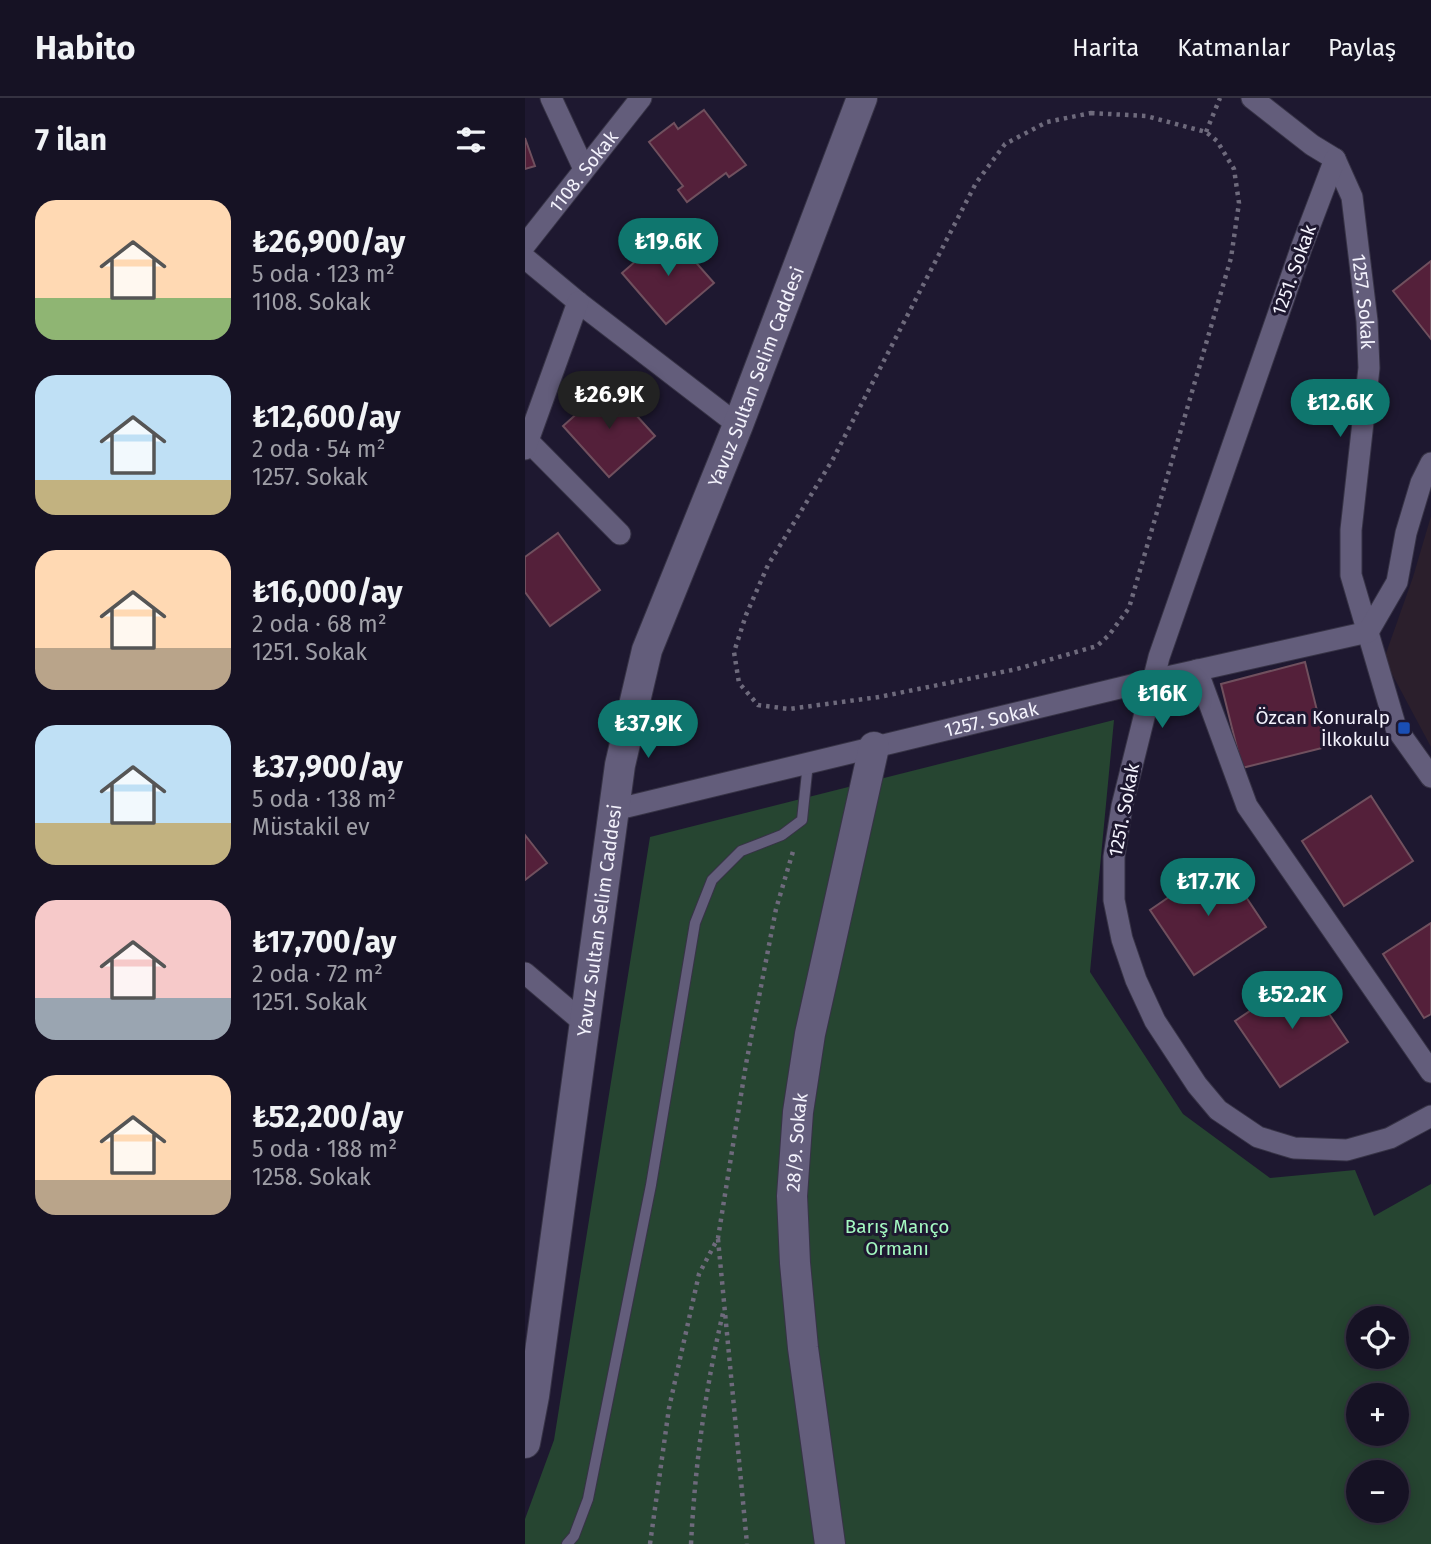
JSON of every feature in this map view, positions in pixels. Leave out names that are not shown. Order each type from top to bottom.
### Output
[{"type":"street","points":[[551,98],[585,169]]},
{"type":"street","name":"1108. Sokak","points":[[525,244],[641,98]]},
{"type":"street","name":"Yavuz Sultan Selim Caddesi","points":[[525,1443],[534,1396],[620,765],[647,650],[738,425],[862,98]]},
{"type":"street","points":[[1252,98],[1312,145],[1335,159]]},
{"type":"street","name":"1257. Sokak","points":[[1335,159],[1352,197],[1367,321],[1369,368],[1350,530],[1352,575],[1396,728],[1431,777]]},
{"type":"street","name":"1251. Sokak","points":[[1335,159],[1284,297],[1159,657],[1122,806],[1114,867],[1114,900],[1122,939],[1136,980],[1155,1021],[1197,1085],[1218,1110],[1258,1137],[1294,1148],[1347,1150],[1390,1138],[1431,1116]]},
{"type":"street","points":[[525,258],[738,425]]},
{"type":"street","points":[[578,302],[527,446],[620,534]]},
{"type":"street","points":[[1368,632],[1397,582],[1406,533],[1421,483],[1431,463]]},
{"type":"street","name":"1257. Sokak","points":[[614,810],[1153,680],[1368,632]]},
{"type":"street","points":[[1197,670],[1247,806],[1431,1072]]},
{"type":"street","name":"28/9. Sokak","points":[[830,1544],[803,1348],[792,1196],[798,1112],[810,1034],[874,747]]},
{"type":"street","points":[[525,973],[583,1023]]},
{"type":"lane","points":[[568,1544],[574,1536],[588,1499],[651,1185],[695,923],[712,880],[741,851],[782,835],[802,820],[808,763]]},
{"type":"path","points":[[1206,132],[1220,98]]},
{"type":"path","points":[[1091,113],[1146,116],[1206,132],[1217,141],[1234,169],[1239,203],[1231,258],[1129,608],[1109,635],[1097,646],[1017,669],[892,695],[789,709],[758,705],[739,683],[734,652],[768,565],[833,459],[976,183],[1005,144],[1047,122],[1091,113]]},
{"type":"path","points":[[747,1544],[718,1238],[746,1064],[774,922],[802,820]]},
{"type":"path","points":[[650,1544],[672,1394],[699,1275],[718,1238]]},
{"type":"path","points":[[691,1544],[695,1470],[710,1369],[724,1310]]},
{"type":"shaded area","points":[[1431,516],[1431,747],[1384,659]]},
{"type":"green space","name":"Barış Manço Ormanı","points":[[1114,720],[1090,972],[1183,1114],[1270,1178],[1355,1170],[1374,1216],[1431,1184],[1431,1544],[525,1544],[525,1519],[554,1440],[650,837]]},
{"type":"building","points":[[704,110],[746,165],[729,177],[726,173],[687,202],[678,190],[683,186],[649,142],[674,123],[678,129]]},
{"type":"building","points":[[525,138],[535,166],[525,169]]},
{"type":"building","points":[[669,232],[714,283],[666,324],[622,273]]},
{"type":"building","points":[[1431,261],[1431,339],[1393,291]]},
{"type":"building","points":[[609,385],[655,436],[609,477],[563,426]]},
{"type":"building","points":[[558,533],[600,590],[550,626],[525,592],[525,557]]},
{"type":"building","points":[[1305,662],[1326,747],[1242,768],[1221,684]]},
{"type":"building","points":[[1371,796],[1413,861],[1344,906],[1302,841]]},
{"type":"building","points":[[525,835],[547,863],[525,880]]},
{"type":"building","points":[[1222,861],[1266,927],[1194,975],[1150,910]]},
{"type":"building","points":[[1431,923],[1431,1014],[1424,1018],[1383,954]]},
{"type":"building","points":[[1303,975],[1348,1042],[1280,1087],[1235,1021]]},
{"type":"place","name":"Özcan Konuralp İlkokulu","points":[[1404,728]]}]
